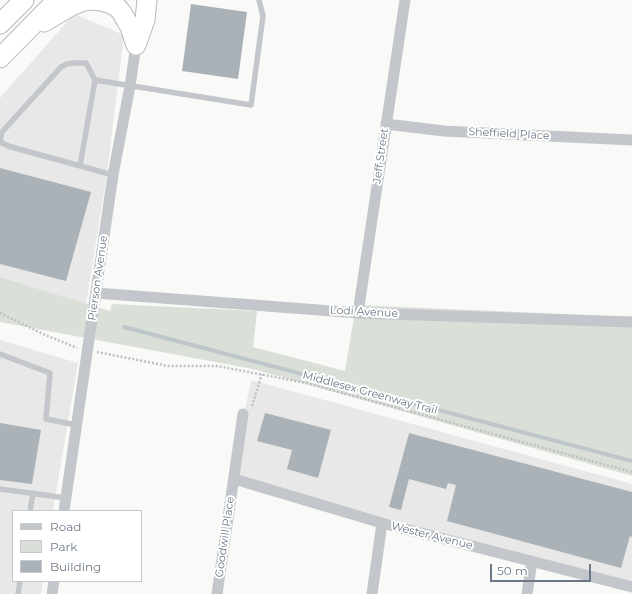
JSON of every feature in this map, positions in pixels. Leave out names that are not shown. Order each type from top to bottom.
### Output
[{"type":"highway","points":[[0,24],[24,0]]},
{"type":"highway","points":[[0,58],[57,0]]},
{"type":"highway","points":[[23,34],[72,6],[84,1],[101,0],[117,7],[122,13],[130,27],[136,45]]},
{"type":"highway","points":[[136,45],[145,20],[147,0]]},
{"type":"street","name":"Jeff Street","points":[[358,313],[405,0]]},
{"type":"street","name":"Pierson Avenue","points":[[64,510],[113,175],[130,86],[136,45]]},
{"type":"street","name":"Sheffield Place","points":[[386,124],[444,131],[632,140]]},
{"type":"street","name":"Lodi Avenue","points":[[96,292],[358,313],[632,322]]},
{"type":"street","name":"Goodwill Place","points":[[217,594],[243,414]]},
{"type":"street","name":"Wester Avenue","points":[[234,479],[382,523],[632,587]]},
{"type":"street","points":[[372,594],[382,523]]},
{"type":"street","points":[[527,594],[532,561]]},
{"type":"street","points":[[52,594],[54,582]]},
{"type":"lane","points":[[95,80],[251,105],[263,16],[259,0]]},
{"type":"lane","points":[[80,166],[95,80],[86,63],[67,64],[61,68],[2,132],[0,139],[2,143],[8,146],[80,166],[113,175]]},
{"type":"lane","points":[[0,354],[50,373],[46,419],[76,425]]},
{"type":"lane","points":[[0,489],[66,498]]},
{"type":"lane","points":[[30,510],[33,493]]},
{"type":"lane","points":[[18,594],[20,582]]},
{"type":"path","points":[[0,313],[70,346],[82,349]]},
{"type":"path","name":"Middlesex Greenway Trail","points":[[100,353],[168,366],[217,366],[306,383],[632,472]]},
{"type":"path","points":[[243,414],[251,411],[262,374]]},
{"type":"shaded area","points":[[74,14],[124,35],[106,180],[86,304],[0,277],[0,98]]},
{"type":"shaded area","points":[[0,340],[78,363],[53,510],[12,510],[12,582],[43,582],[41,594],[0,594]]},
{"type":"shaded area","points":[[251,380],[632,484],[632,585],[232,476]]},
{"type":"green space","points":[[0,277],[110,311],[112,304],[257,311],[253,347],[345,371],[356,305],[632,317],[632,476],[253,369],[0,322]]},
{"type":"building","points":[[191,4],[247,12],[238,79],[182,71]]},
{"type":"building","points":[[0,168],[91,192],[66,281],[0,264]]},
{"type":"building","points":[[265,413],[331,430],[318,478],[287,469],[292,450],[257,441]]},
{"type":"building","points":[[0,423],[41,430],[32,484],[0,480]]},
{"type":"building","points":[[409,433],[632,492],[632,537],[630,536],[621,568],[447,521],[456,485],[448,483],[446,489],[409,479],[401,510],[389,507]]},
{"type":"waterway","points":[[124,327],[632,461]]}]
